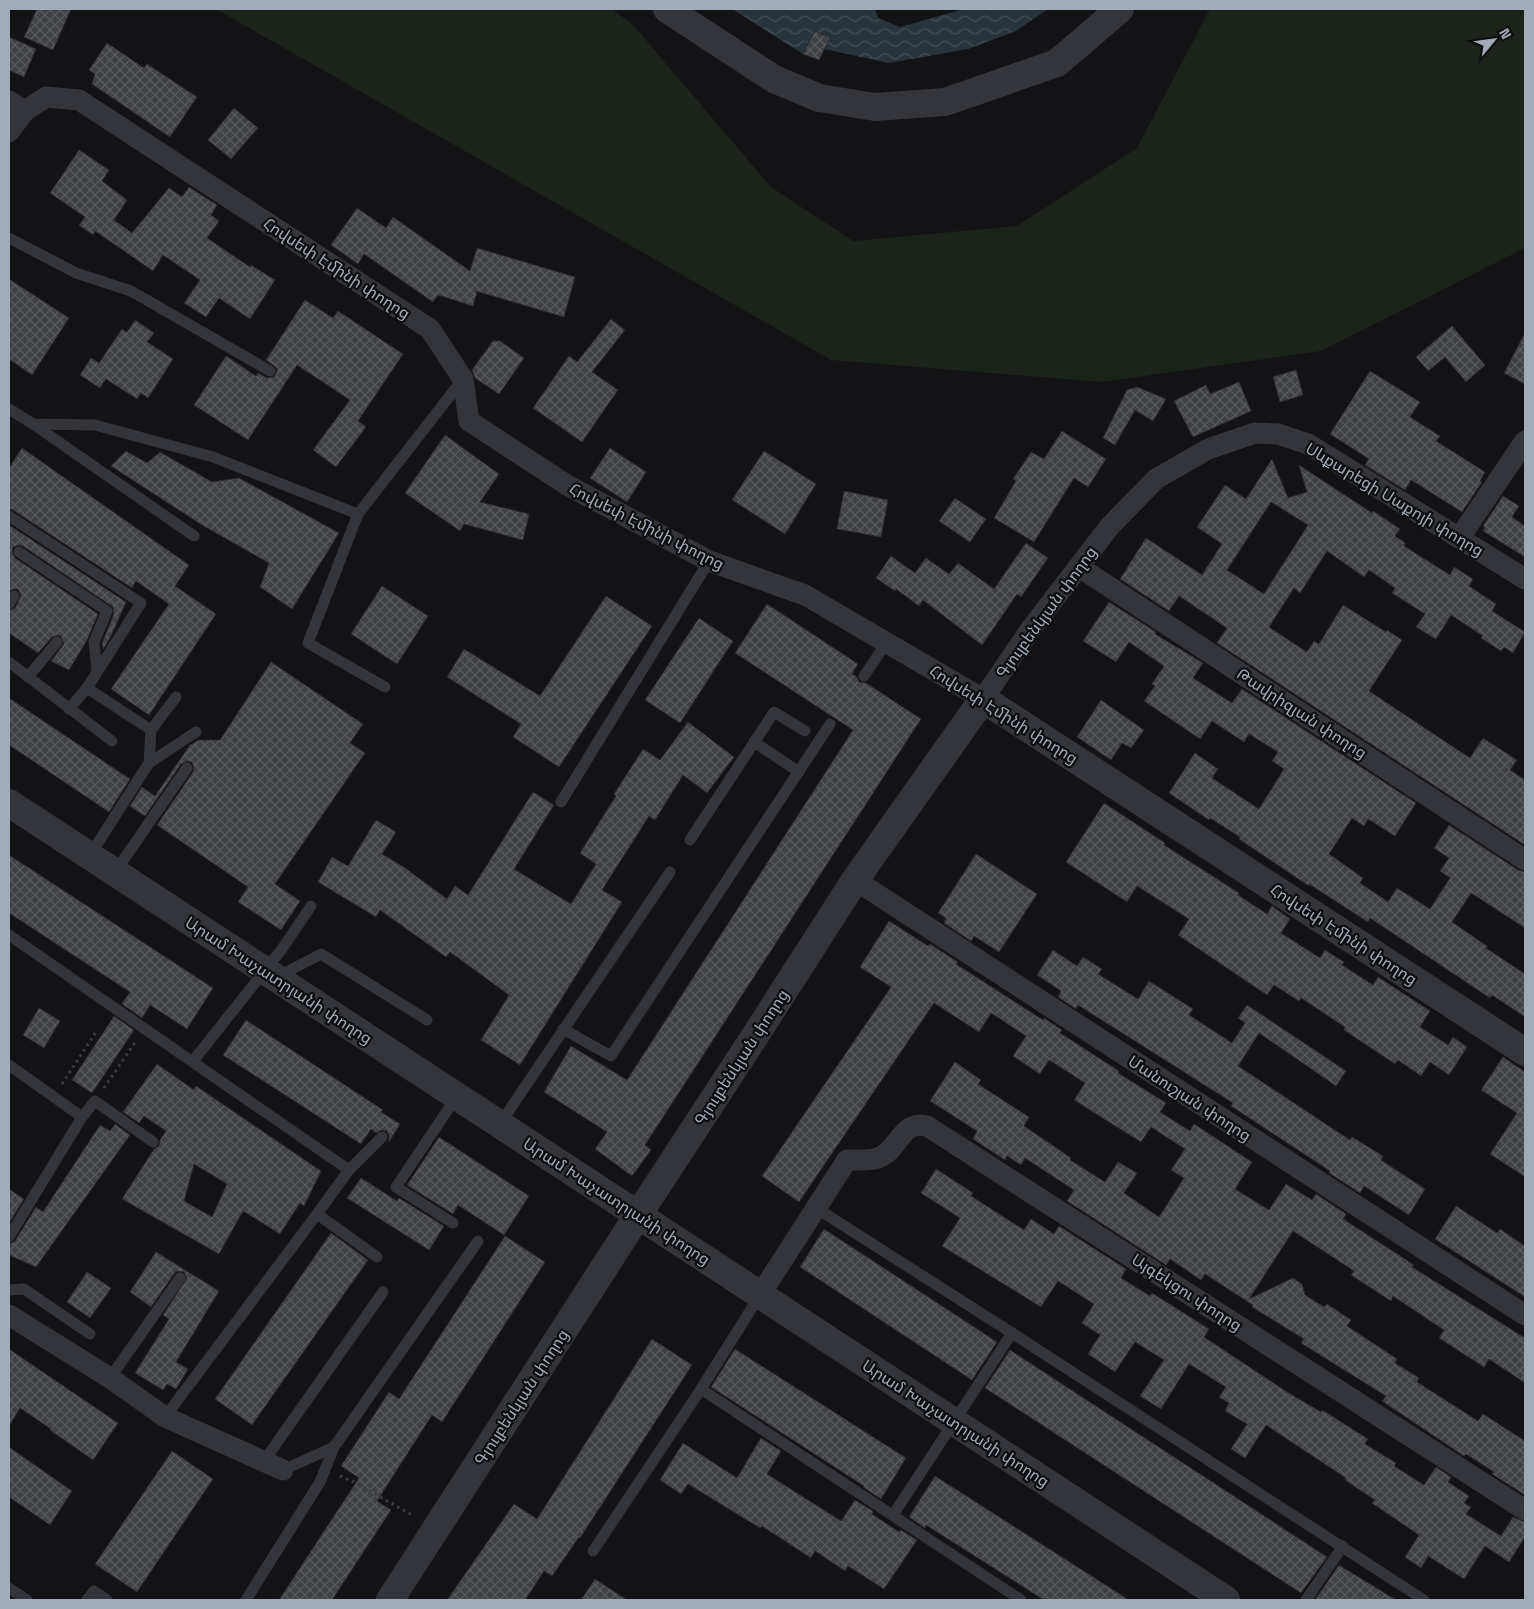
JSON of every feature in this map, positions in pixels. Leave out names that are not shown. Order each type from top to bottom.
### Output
[{"type":"street","points":[[667,9],[774,79],[820,98],[876,107],[945,102],[1057,63],[1120,9]]},
{"type":"street","name":"Հովսեփ Էմինի փողոց","points":[[9,132],[17,106],[46,97],[79,100],[430,329],[463,378],[469,421],[567,485],[708,561],[805,595],[887,642],[982,699],[1525,1052]]},
{"type":"street","name":"Սևքարեցի Սաքոյի փողոց","points":[[1110,526],[1156,479],[1208,449],[1254,433],[1278,434],[1308,444],[1525,579]]},
{"type":"street","points":[[1460,537],[1525,441]]},
{"type":"street","name":"Գյուլբենկյան փողոց","points":[[390,1600],[855,880],[1030,630],[1110,526]]},
{"type":"street","name":"Թավրիզյան փողոց","points":[[1078,567],[1525,860]]},
{"type":"street","name":"Արամ Խաչատրյանի փողոց","points":[[9,803],[1226,1600]]},
{"type":"street","name":"Մանուշյան փողոց","points":[[855,880],[1525,1315]]},
{"type":"street","name":"Այգեկցու փողոց","points":[[816,1208],[847,1160],[877,1158],[890,1149],[909,1128],[918,1124],[928,1126],[1525,1510]]},
{"type":"street","points":[[760,1295],[816,1208]]},
{"type":"street","points":[[9,1314],[110,1378],[165,1417],[273,1465]]},
{"type":"lane","points":[[9,238],[76,273],[131,291],[270,371]]},
{"type":"lane","points":[[385,687],[308,643],[358,514],[463,378]]},
{"type":"lane","points":[[9,409],[194,536]]},
{"type":"lane","points":[[33,424],[96,426],[158,441],[213,457],[358,514]]},
{"type":"lane","points":[[9,516],[141,603],[87,688],[69,709]]},
{"type":"lane","points":[[19,552],[107,611],[94,642],[97,672]]},
{"type":"lane","points":[[561,802],[708,561]]},
{"type":"lane","points":[[28,676],[57,642]]},
{"type":"lane","points":[[864,676],[887,642]]},
{"type":"lane","points":[[9,662],[112,741]]},
{"type":"lane","points":[[87,688],[151,730]]},
{"type":"lane","points":[[149,763],[151,730],[176,696]]},
{"type":"lane","points":[[690,840],[774,712],[805,732]]},
{"type":"lane","points":[[563,1029],[610,1056],[830,724]]},
{"type":"lane","points":[[90,856],[149,763],[196,732]]},
{"type":"lane","points":[[754,742],[799,772]]},
{"type":"lane","points":[[116,872],[187,768]]},
{"type":"lane","points":[[500,1124],[670,872]]},
{"type":"lane","points":[[193,1061],[270,974],[282,949],[311,906]]},
{"type":"lane","points":[[9,935],[349,1170]]},
{"type":"lane","points":[[270,974],[321,954],[427,1020]]},
{"type":"lane","points":[[9,1065],[82,1117]]},
{"type":"lane","points":[[453,1223],[396,1187],[457,1096]]},
{"type":"lane","points":[[9,1237],[82,1117],[96,1100],[153,1142]]},
{"type":"lane","points":[[165,1417],[349,1170],[382,1137]]},
{"type":"lane","points":[[816,1208],[1424,1600]]},
{"type":"lane","points":[[316,1214],[377,1257]]},
{"type":"lane","points":[[246,1600],[320,1482],[334,1447],[478,1241]]},
{"type":"lane","points":[[110,1378],[180,1278]]},
{"type":"lane","points":[[9,1290],[24,1289],[90,1334]]},
{"type":"lane","points":[[273,1465],[383,1292]]},
{"type":"lane","points":[[593,1551],[701,1389],[760,1295]]},
{"type":"lane","points":[[893,1515],[1012,1333]]},
{"type":"lane","points":[[701,1389],[1022,1600]]},
{"type":"lane","points":[[273,1465],[334,1447]]},
{"type":"lane","points":[[1306,1600],[1343,1546]]},
{"type":"lane","points":[[9,1588],[27,1600]]},
{"type":"lane","points":[[87,1600],[94,1591],[107,1600]]},
{"type":"path","points":[[53,1097],[96,1032]]},
{"type":"path","points":[[96,1100],[128,1052]]},
{"type":"path","points":[[354,1482],[412,1515]]},
{"type":"shaded area","points":[[216,9],[612,9],[634,26],[771,187],[853,241],[1017,226],[1137,148],[1210,9],[1525,9],[1525,248],[1321,351],[1102,382],[831,360]]},
{"type":"water","points":[[732,9],[875,9],[878,18],[900,27],[964,9],[1048,9],[1016,31],[968,49],[889,63],[824,49],[829,38],[815,31],[803,54]]},
{"type":"building","points":[[37,9],[71,9],[53,50],[24,37]]},
{"type":"building","points":[[815,31],[830,38],[819,60],[803,54]]},
{"type":"building","points":[[9,37],[36,49],[24,77],[9,70]]},
{"type":"building","points":[[107,43],[144,68],[147,64],[197,97],[170,137],[92,84],[95,74],[89,70]]},
{"type":"building","points":[[234,108],[258,128],[231,159],[208,140]]},
{"type":"building","points":[[79,150],[109,170],[102,181],[127,200],[114,220],[132,233],[169,188],[182,197],[189,187],[217,205],[211,215],[219,221],[207,238],[250,267],[251,265],[275,280],[250,319],[219,298],[206,317],[184,303],[200,280],[163,255],[153,271],[95,231],[93,235],[79,225],[85,217],[50,193]]},
{"type":"building","points":[[357,208],[386,228],[393,217],[470,271],[477,248],[575,277],[564,317],[476,291],[473,306],[438,295],[433,302],[364,254],[358,264],[331,245]]},
{"type":"building","points":[[9,279],[69,318],[32,375],[9,359]]},
{"type":"building","points":[[305,300],[333,318],[338,311],[403,354],[358,421],[366,427],[336,467],[313,450],[350,400],[297,365],[248,440],[194,405],[226,356],[256,376],[258,373],[267,378],[274,377],[277,368],[266,360]]},
{"type":"building","points":[[611,319],[625,330],[592,372],[618,390],[582,442],[533,408],[569,356],[577,362]]},
{"type":"building","points":[[135,320],[154,333],[147,342],[173,359],[148,398],[141,393],[137,399],[106,379],[100,388],[80,375],[91,358],[99,363],[122,329],[127,332]]},
{"type":"building","points":[[1452,326],[1485,365],[1466,382],[1445,357],[1428,371],[1416,357]]},
{"type":"building","points":[[1525,333],[1525,384],[1504,373]]},
{"type":"building","points":[[493,341],[500,341],[524,358],[499,394],[475,378],[472,370]]},
{"type":"building","points":[[1296,370],[1303,395],[1280,402],[1273,377]]},
{"type":"building","points":[[1370,371],[1420,402],[1410,417],[1440,436],[1436,441],[1485,472],[1480,481],[1482,482],[1462,512],[1411,480],[1405,490],[1365,465],[1369,459],[1330,434]]},
{"type":"building","points":[[1239,382],[1251,411],[1193,437],[1174,401],[1206,385],[1210,394]]},
{"type":"building","points":[[1137,387],[1166,399],[1153,421],[1135,410],[1115,445],[1103,438],[1127,390]]},
{"type":"building","points":[[1062,431],[1106,459],[1088,487],[1074,478],[1034,542],[994,518],[1016,481],[1013,479],[1031,452],[1044,459]]},
{"type":"building","points":[[445,435],[499,474],[480,502],[529,514],[523,540],[464,524],[460,531],[405,493]]},
{"type":"building","points":[[22,448],[189,565],[175,586],[216,614],[149,715],[111,689],[169,604],[136,581],[132,588],[9,509],[9,468]]},
{"type":"building","points":[[610,448],[646,472],[627,502],[590,478]]},
{"type":"building","points":[[126,451],[147,463],[160,452],[212,482],[239,478],[339,533],[292,609],[260,587],[269,563],[202,525],[111,466]]},
{"type":"building","points":[[764,451],[816,484],[785,534],[732,500]]},
{"type":"building","points":[[1272,459],[1288,498],[1307,492],[1299,465],[1400,529],[1395,536],[1405,543],[1404,546],[1450,575],[1454,567],[1473,579],[1469,586],[1496,604],[1492,611],[1525,632],[1513,653],[1504,647],[1501,651],[1481,638],[1483,636],[1451,615],[1436,639],[1416,627],[1425,614],[1392,593],[1395,588],[1369,570],[1364,577],[1327,551],[1300,593],[1294,588],[1269,627],[1307,652],[1314,641],[1319,644],[1343,605],[1402,640],[1369,691],[1470,758],[1483,738],[1517,760],[1510,770],[1525,780],[1525,845],[1217,643],[1227,628],[1179,596],[1169,611],[1120,579],[1146,538],[1202,575],[1222,544],[1197,527],[1225,485],[1246,499]],"holes":[[[1271,502],[1308,525],[1264,594],[1227,570]]]},
{"type":"building","points":[[844,491],[888,500],[881,537],[837,529]]},
{"type":"building","points":[[1503,496],[1519,506],[1512,517],[1525,526],[1525,557],[1483,531],[1485,527],[1483,526]]},
{"type":"building","points":[[955,498],[986,519],[970,542],[939,521]]},
{"type":"building","points":[[9,525],[126,602],[103,649],[102,643],[114,614],[113,607],[23,546],[13,547],[12,552],[15,558],[98,614],[87,640],[69,670],[51,661],[64,644],[61,636],[52,637],[38,653],[9,633],[9,611],[15,608],[21,596],[18,589],[9,591]]},
{"type":"building","points":[[1026,543],[1048,558],[1021,597],[1017,594],[982,645],[923,600],[919,606],[896,589],[895,591],[876,578],[891,556],[915,573],[926,558],[949,574],[958,563],[994,589]]},
{"type":"building","points":[[382,586],[428,616],[397,664],[351,634]]},
{"type":"building","points":[[606,596],[652,626],[559,767],[513,737],[521,724],[447,677],[464,649],[540,696]]},
{"type":"building","points":[[1109,602],[1156,632],[1155,634],[1203,663],[1193,678],[1232,703],[1242,689],[1416,803],[1395,836],[1368,819],[1364,826],[1352,818],[1329,854],[1363,878],[1360,883],[1388,902],[1397,888],[1430,909],[1450,878],[1440,871],[1449,858],[1434,848],[1449,825],[1518,870],[1525,872],[1525,928],[1471,893],[1452,922],[1525,974],[1525,1017],[1492,995],[1490,998],[1370,918],[1368,922],[1309,884],[1309,886],[1239,839],[1240,837],[1210,818],[1209,820],[1169,793],[1195,753],[1218,769],[1212,778],[1259,809],[1284,769],[1272,761],[1278,752],[1249,734],[1244,742],[1212,721],[1200,739],[1144,701],[1155,686],[1152,684],[1164,666],[1129,642],[1116,662],[1083,641]]},
{"type":"building","points":[[767,604],[858,664],[852,674],[857,677],[859,682],[866,683],[921,719],[645,1145],[651,1150],[632,1176],[595,1149],[607,1132],[544,1092],[571,1046],[627,1080],[853,730],[735,653]]},
{"type":"building","points":[[699,618],[733,641],[680,723],[645,700]]},
{"type":"building","points":[[271,662],[363,724],[350,743],[365,753],[275,884],[300,901],[281,930],[238,902],[248,887],[157,825],[193,772],[192,762],[187,761],[181,764],[145,816],[130,806],[142,787],[155,796],[190,745],[199,740],[220,740]]},
{"type":"building","points":[[9,698],[130,779],[109,812],[9,745]]},
{"type":"building","points":[[1101,700],[1144,730],[1131,748],[1122,743],[1111,760],[1077,737]]},
{"type":"building","points":[[688,722],[734,757],[707,793],[683,775],[655,820],[649,816],[602,890],[622,902],[520,1065],[481,1040],[509,995],[450,952],[446,957],[380,910],[376,917],[318,882],[332,857],[348,866],[376,820],[396,832],[382,854],[405,868],[447,899],[455,886],[468,895],[533,792],[554,805],[514,869],[571,904],[596,864],[580,853],[616,796],[614,794],[643,749],[660,760]]},
{"type":"building","points":[[1104,803],[1165,843],[1164,845],[1239,893],[1238,895],[1267,914],[1272,906],[1290,919],[1281,933],[1320,958],[1325,950],[1344,962],[1342,965],[1373,985],[1378,977],[1430,1011],[1420,1027],[1448,1045],[1453,1037],[1467,1047],[1449,1075],[1430,1062],[1421,1076],[1398,1060],[1395,1064],[1344,1030],[1345,1027],[1301,998],[1299,1001],[1274,985],[1267,995],[1178,935],[1189,919],[1137,886],[1127,902],[1066,862]]},
{"type":"building","points":[[976,854],[1037,894],[999,952],[974,936],[971,941],[944,923],[946,918],[938,913]]},
{"type":"building","points":[[9,855],[213,988],[187,1029],[150,1005],[142,1018],[122,1004],[130,992],[9,913]]},
{"type":"building","points":[[889,921],[928,946],[930,944],[958,962],[956,964],[1043,1020],[1044,1018],[1062,1030],[1060,1033],[1166,1103],[1160,1112],[1190,1131],[1194,1124],[1252,1162],[1235,1189],[1269,1210],[1286,1184],[1312,1200],[1316,1194],[1346,1214],[1343,1219],[1414,1265],[1412,1267],[1525,1338],[1525,1383],[1489,1359],[1484,1367],[1439,1338],[1444,1330],[1393,1296],[1391,1301],[1351,1275],[1354,1271],[1293,1231],[1249,1299],[1293,1278],[1302,1284],[1305,1295],[1324,1307],[1327,1304],[1351,1320],[1347,1326],[1397,1359],[1395,1363],[1419,1378],[1417,1382],[1478,1421],[1483,1414],[1525,1441],[1525,1495],[1492,1474],[1494,1472],[1466,1454],[1464,1456],[1382,1401],[1386,1396],[1301,1343],[1304,1339],[1252,1307],[1253,1305],[1205,1274],[1201,1280],[1170,1259],[1166,1265],[1067,1201],[1074,1190],[1025,1158],[1021,1165],[1007,1156],[1005,1160],[973,1139],[977,1131],[930,1101],[955,1062],[981,1080],[978,1084],[1029,1117],[1024,1126],[1071,1158],[1070,1160],[1105,1182],[1118,1162],[1137,1173],[1124,1193],[1159,1217],[1184,1178],[1171,1170],[1185,1149],[1151,1127],[1141,1142],[1074,1100],[1085,1083],[1049,1060],[1040,1074],[1013,1056],[1026,1036],[991,1013],[979,1032],[934,1003],[799,1202],[762,1176],[891,987],[860,967]]},
{"type":"building","points":[[1053,950],[1077,966],[1083,957],[1102,969],[1098,974],[1138,999],[1149,981],[1193,1009],[1189,1015],[1232,1043],[1245,1023],[1238,1018],[1247,1005],[1346,1071],[1336,1086],[1259,1033],[1238,1066],[1350,1140],[1352,1137],[1383,1156],[1381,1160],[1425,1189],[1409,1215],[1364,1186],[1360,1193],[1231,1106],[1233,1103],[1078,1005],[1076,1009],[1058,997],[1061,991],[1037,975]]},
{"type":"building","points":[[39,1008],[60,1021],[44,1048],[23,1035]]},
{"type":"building","points":[[114,1016],[134,1030],[92,1093],[72,1080]]},
{"type":"building","points":[[246,1020],[383,1110],[381,1112],[400,1124],[389,1142],[387,1131],[381,1130],[376,1133],[371,1129],[361,1144],[223,1055]]},
{"type":"building","points":[[1503,1057],[1525,1072],[1525,1177],[1490,1154],[1517,1113],[1481,1090]]},
{"type":"building","points":[[157,1064],[194,1090],[196,1086],[321,1171],[304,1206],[300,1203],[280,1234],[243,1211],[219,1254],[122,1199],[154,1149],[159,1146],[160,1140],[166,1131],[144,1116],[139,1123],[123,1112]],"holes":[[[194,1164],[227,1184],[212,1217],[184,1201]]]},
{"type":"building","points":[[115,1124],[130,1135],[36,1267],[9,1255],[9,1244],[15,1241],[36,1207],[43,1212],[100,1125],[110,1131]]},
{"type":"building","points":[[439,1137],[529,1196],[504,1235],[458,1205],[453,1214],[407,1185]]},
{"type":"building","points":[[936,1169],[973,1193],[971,1196],[1024,1230],[1031,1219],[1054,1234],[1059,1226],[1126,1269],[1121,1278],[1150,1296],[1152,1293],[1209,1329],[1204,1337],[1287,1392],[1321,1412],[1322,1410],[1368,1439],[1365,1444],[1396,1463],[1394,1466],[1424,1485],[1436,1467],[1451,1477],[1448,1482],[1469,1496],[1464,1503],[1471,1507],[1466,1514],[1501,1536],[1513,1517],[1525,1522],[1525,1537],[1509,1562],[1485,1546],[1464,1579],[1428,1556],[1421,1568],[1405,1557],[1419,1535],[1372,1503],[1375,1500],[1345,1480],[1346,1478],[1266,1425],[1245,1458],[1231,1449],[1247,1424],[1225,1411],[1229,1403],[1219,1397],[1226,1387],[1189,1364],[1161,1409],[1140,1396],[1164,1360],[1135,1342],[1115,1372],[1088,1354],[1100,1335],[1082,1323],[1094,1304],[1058,1281],[1041,1307],[942,1246],[960,1218],[921,1193]]},
{"type":"building","points":[[361,1178],[397,1201],[399,1198],[444,1226],[429,1250],[347,1198]]},
{"type":"building","points":[[9,1189],[24,1199],[9,1223]]},
{"type":"building","points":[[1456,1206],[1497,1233],[1500,1229],[1525,1246],[1525,1297],[1435,1239]]},
{"type":"building","points":[[824,1229],[997,1342],[972,1380],[800,1267]]},
{"type":"building","points":[[331,1233],[368,1260],[252,1425],[215,1399]]},
{"type":"building","points":[[505,1236],[545,1262],[442,1422],[432,1415],[377,1501],[391,1510],[332,1600],[279,1600],[359,1478],[341,1466],[389,1392],[399,1399]]},
{"type":"building","points":[[156,1252],[219,1291],[176,1362],[188,1369],[176,1389],[167,1384],[163,1390],[135,1373],[169,1319],[163,1315],[187,1278],[184,1272],[176,1271],[151,1307],[130,1292]]},
{"type":"building","points":[[87,1272],[111,1288],[90,1318],[67,1302]]},
{"type":"building","points":[[652,1339],[692,1365],[580,1538],[552,1576],[544,1571],[525,1600],[447,1600],[514,1504],[537,1519]]},
{"type":"building","points":[[9,1349],[118,1423],[93,1460],[20,1408],[9,1426]]},
{"type":"building","points":[[735,1349],[906,1458],[881,1499],[864,1486],[711,1387]]},
{"type":"building","points":[[1010,1350],[1327,1557],[1301,1593],[985,1388]]},
{"type":"building","points":[[761,1438],[781,1451],[767,1474],[841,1521],[855,1500],[873,1511],[872,1514],[899,1532],[901,1530],[917,1540],[884,1589],[848,1566],[845,1571],[815,1551],[811,1558],[762,1526],[760,1528],[688,1484],[681,1494],[660,1480],[683,1443],[737,1478]]},
{"type":"building","points":[[9,1447],[72,1491],[50,1525],[9,1497]]},
{"type":"building","points":[[172,1451],[213,1479],[137,1592],[95,1564]]},
{"type":"building","points":[[935,1476],[1129,1600],[1044,1600],[926,1525],[925,1528],[909,1517]]},
{"type":"building","points":[[1339,1565],[1396,1600],[1315,1600]]},
{"type":"building","points":[[595,1579],[627,1600],[581,1600]]}]
